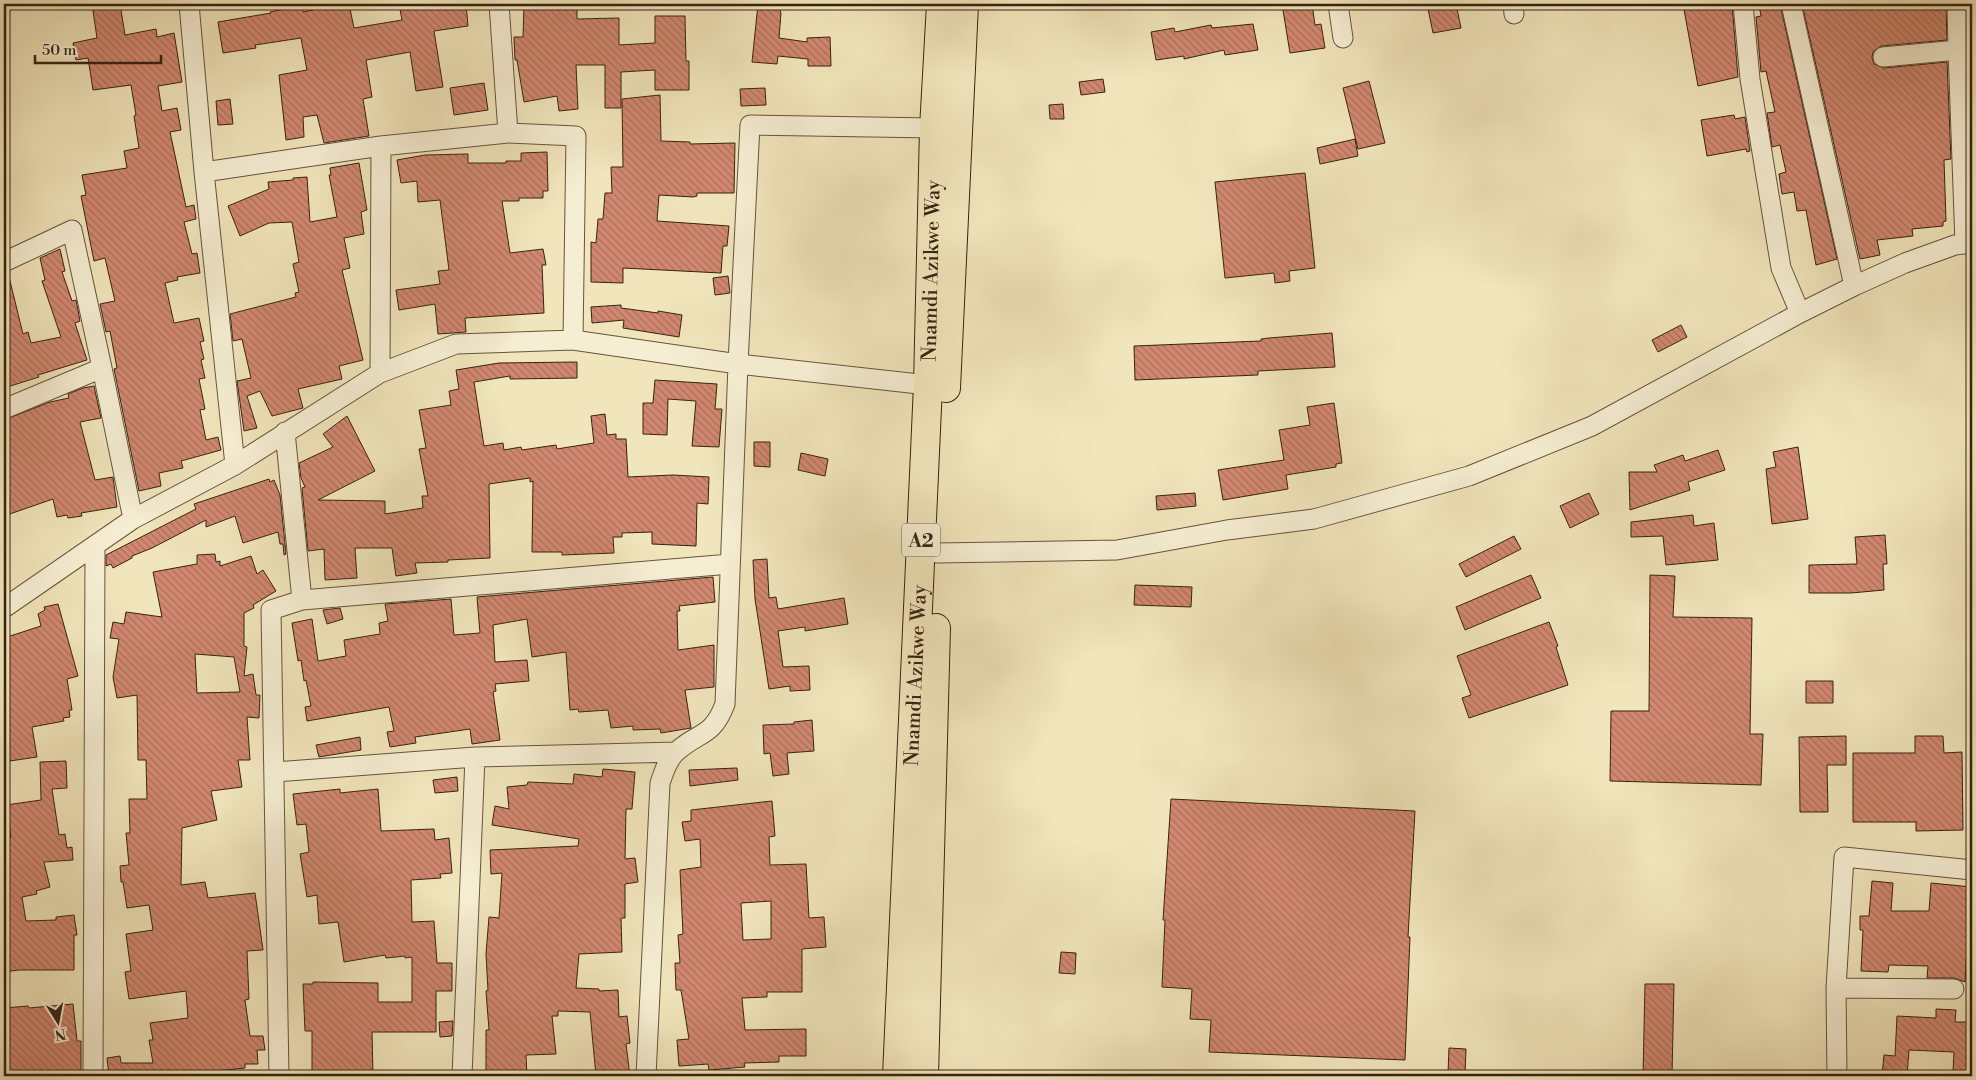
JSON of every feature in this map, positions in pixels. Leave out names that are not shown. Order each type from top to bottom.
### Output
[{"type":"highway","name":"Nnamdi Azikwe Way","points":[[897,1076],[928,385],[934,128],[941,4]]},
{"type":"highway","name":"Nnamdi Azikwe Way","points":[[924,1076],[938,553],[964,4]]},
{"type":"street","points":[[189,4],[204,172],[235,466]]},
{"type":"street","points":[[500,4],[508,133]]},
{"type":"street","points":[[1338,4],[1343,38]]},
{"type":"street","points":[[1743,4],[1750,79],[1781,268],[1800,313]]},
{"type":"street","points":[[1791,4],[1854,286]]},
{"type":"street","points":[[938,553],[1117,550],[1227,530],[1314,519],[1469,476],[1592,426],[1800,313],[1854,286],[1905,263],[1955,245],[1968,244],[1957,4]]},
{"type":"street","points":[[1884,57],[1958,50]]},
{"type":"street","points":[[646,1076],[660,783],[667,764],[676,752],[711,729],[719,719],[725,704],[738,364],[750,125],[934,128]]},
{"type":"street","points":[[204,172],[381,146],[508,133],[576,136],[572,340]]},
{"type":"street","points":[[380,372],[381,146]]},
{"type":"street","points":[[4,262],[72,230],[133,519]]},
{"type":"street","points":[[4,608],[133,519],[235,466],[380,372],[456,344],[572,340],[738,364],[928,385]]},
{"type":"street","points":[[4,409],[102,368]]},
{"type":"street","points":[[285,432],[302,600]]},
{"type":"street","points":[[93,1076],[95,546]]},
{"type":"street","points":[[280,1076],[271,610],[302,600],[730,564]]},
{"type":"street","points":[[275,772],[475,757],[676,752]]},
{"type":"street","points":[[462,1076],[475,757]]},
{"type":"street","points":[[1837,1076],[1836,988],[1844,857],[1972,870]]},
{"type":"street","points":[[1836,988],[1954,989]]},
{"type":"building","points":[[92,4],[120,4],[125,35],[156,29],[157,37],[174,33],[182,82],[158,86],[162,111],[177,108],[181,130],[170,132],[186,207],[194,205],[196,219],[184,222],[192,254],[197,253],[200,273],[177,277],[178,280],[165,283],[174,323],[199,318],[204,341],[200,342],[204,359],[201,360],[205,378],[199,379],[205,409],[200,410],[206,440],[218,437],[221,450],[181,461],[183,468],[159,473],[161,486],[139,491],[114,369],[117,368],[110,331],[106,332],[100,304],[115,301],[105,258],[94,261],[81,196],[86,195],[82,175],[127,168],[124,151],[139,148],[134,116],[136,115],[131,85],[93,90],[88,58],[76,60],[73,43],[97,38]]},
{"type":"building","points":[[279,4],[302,4],[303,12],[340,4],[349,4],[354,28],[402,20],[399,4],[466,4],[468,26],[434,31],[443,87],[416,91],[410,52],[366,60],[372,97],[363,99],[369,136],[324,143],[317,115],[303,117],[304,137],[286,140],[279,75],[307,70],[301,38],[255,45],[256,48],[223,53],[218,22],[271,13],[280,10]]},
{"type":"building","points":[[524,4],[577,4],[577,19],[619,18],[619,45],[655,43],[655,16],[685,16],[686,61],[689,61],[689,90],[655,90],[655,70],[621,72],[621,108],[605,108],[605,65],[576,65],[578,109],[559,111],[557,96],[524,102],[517,60],[515,60],[514,37],[523,37]]},
{"type":"building","points":[[758,4],[778,4],[781,13],[779,38],[807,42],[807,38],[830,37],[831,66],[808,66],[808,59],[778,56],[777,64],[752,62]]},
{"type":"building","points":[[1282,4],[1312,4],[1315,25],[1321,24],[1325,48],[1290,53]]},
{"type":"building","points":[[1427,4],[1456,4],[1461,28],[1433,33]]},
{"type":"building","points":[[1683,4],[1717,4],[1718,7],[1732,4],[1738,77],[1698,86]]},
{"type":"building","points":[[1759,4],[1780,4],[1837,259],[1816,265],[1806,210],[1797,211],[1794,192],[1782,194],[1779,174],[1786,172],[1780,145],[1772,147],[1767,113],[1775,112],[1766,71],[1761,72],[1756,17],[1761,16]]},
{"type":"building","points":[[1802,4],[1934,4],[1935,10],[1946,9],[1947,40],[1881,46],[1873,52],[1872,58],[1874,64],[1884,68],[1947,62],[1951,159],[1944,160],[1946,221],[1943,222],[1943,226],[1912,229],[1913,236],[1877,240],[1880,255],[1860,259]]},
{"type":"building","points":[[1253,24],[1258,50],[1225,55],[1224,50],[1184,59],[1184,56],[1156,60],[1151,32],[1174,28],[1175,32],[1211,25],[1212,28]]},
{"type":"building","points":[[1103,79],[1105,92],[1081,95],[1079,82]]},
{"type":"building","points":[[1369,81],[1385,143],[1358,149],[1343,88]]},
{"type":"building","points":[[484,83],[488,110],[454,115],[450,88]]},
{"type":"building","points":[[765,88],[766,105],[741,106],[740,89]]},
{"type":"building","points":[[660,95],[661,141],[690,142],[690,144],[735,143],[734,193],[697,193],[697,196],[693,197],[659,195],[657,221],[729,226],[727,246],[723,246],[721,273],[623,268],[623,283],[591,282],[591,242],[596,243],[598,219],[603,219],[605,193],[612,193],[611,167],[623,167],[622,99]]},
{"type":"building","points":[[230,99],[233,124],[218,125],[216,101]]},
{"type":"building","points":[[1063,104],[1064,119],[1050,119],[1049,105]]},
{"type":"building","points":[[1734,115],[1735,119],[1745,117],[1750,151],[1747,152],[1746,149],[1707,156],[1701,120]]},
{"type":"building","points":[[1355,139],[1358,156],[1320,164],[1317,148]]},
{"type":"building","points":[[547,152],[548,191],[543,191],[543,198],[519,198],[519,201],[502,201],[510,253],[543,249],[546,265],[542,265],[544,313],[465,318],[466,332],[438,334],[435,304],[399,310],[396,290],[440,284],[438,271],[449,270],[440,200],[418,202],[417,181],[401,183],[397,160],[425,155],[468,154],[468,163],[506,163],[506,161],[521,161],[521,153]]},
{"type":"building","points":[[359,163],[367,210],[361,212],[364,234],[344,238],[350,268],[342,270],[363,360],[339,366],[342,379],[298,389],[303,408],[272,416],[260,391],[247,396],[257,428],[244,431],[237,381],[251,378],[242,339],[233,341],[230,314],[296,297],[295,293],[299,292],[293,264],[299,262],[292,222],[269,223],[240,236],[228,206],[269,189],[268,182],[307,177],[310,222],[337,217],[329,175],[331,175],[330,168]]},
{"type":"building","points":[[1305,173],[1315,268],[1289,271],[1290,281],[1275,283],[1274,273],[1225,278],[1215,182]]},
{"type":"building","points":[[60,249],[65,271],[62,272],[72,301],[76,300],[80,321],[75,323],[87,360],[4,388],[4,278],[9,277],[23,334],[28,332],[31,343],[61,337],[42,281],[45,280],[40,258]]},
{"type":"building","points":[[728,276],[730,293],[715,295],[713,278]]},
{"type":"building","points":[[621,305],[621,308],[682,315],[679,337],[623,328],[624,320],[592,323],[591,307]]},
{"type":"building","points":[[1681,325],[1687,337],[1658,352],[1652,340]]},
{"type":"building","points":[[1332,333],[1335,367],[1258,371],[1258,375],[1135,380],[1134,346],[1261,341],[1261,339],[1269,338]]},
{"type":"building","points":[[577,362],[577,378],[510,379],[510,376],[474,382],[484,446],[503,443],[504,450],[521,447],[522,450],[556,445],[557,449],[594,443],[591,416],[605,414],[607,435],[616,434],[616,439],[626,439],[628,477],[673,475],[709,477],[708,504],[697,503],[696,546],[652,544],[652,532],[622,533],[622,537],[613,537],[614,553],[562,555],[562,552],[532,552],[533,481],[530,482],[530,478],[489,484],[490,558],[415,563],[417,573],[396,576],[392,548],[355,548],[357,578],[325,580],[324,549],[308,551],[302,488],[305,487],[301,478],[299,463],[333,447],[323,434],[347,416],[375,471],[318,500],[385,501],[385,514],[423,508],[422,496],[428,496],[419,449],[426,448],[419,410],[451,405],[449,391],[459,389],[456,370],[499,363]]},
{"type":"building","points":[[655,380],[717,384],[715,409],[722,409],[719,447],[692,446],[696,401],[668,399],[667,435],[643,434],[643,403],[653,403]]},
{"type":"building","points":[[94,386],[101,418],[80,422],[95,480],[113,477],[117,507],[81,513],[82,516],[68,518],[67,515],[57,517],[53,499],[4,516],[4,420],[50,402],[69,398],[68,394]]},
{"type":"building","points":[[1334,403],[1342,463],[1336,464],[1336,467],[1286,475],[1288,489],[1223,500],[1218,470],[1284,460],[1279,430],[1310,425],[1307,407]]},
{"type":"building","points":[[754,442],[770,442],[770,467],[754,466]]},
{"type":"building","points":[[1798,447],[1808,519],[1772,524],[1766,469],[1776,467],[1773,452]]},
{"type":"building","points":[[1718,450],[1725,470],[1688,482],[1690,490],[1630,510],[1629,472],[1657,472],[1654,465],[1683,455],[1685,461]]},
{"type":"building","points":[[801,453],[828,459],[825,476],[798,470]]},
{"type":"building","points":[[269,479],[270,482],[274,480],[280,495],[286,554],[284,555],[283,544],[280,544],[278,532],[243,543],[235,516],[206,527],[206,520],[152,548],[132,556],[132,558],[113,568],[111,564],[106,566],[106,555],[196,509],[194,504]]},
{"type":"building","points":[[1195,493],[1196,506],[1157,510],[1156,496]]},
{"type":"building","points":[[1589,493],[1599,514],[1570,528],[1560,506]]},
{"type":"building","points":[[1693,515],[1694,526],[1714,523],[1718,560],[1666,565],[1663,536],[1631,537],[1631,522]]},
{"type":"building","points":[[1885,535],[1887,564],[1883,564],[1884,590],[1851,593],[1809,593],[1809,565],[1857,564],[1855,537]]},
{"type":"building","points":[[1514,536],[1521,549],[1466,577],[1459,564]]},
{"type":"building","points":[[215,554],[216,562],[220,561],[220,566],[251,556],[257,574],[263,570],[276,591],[253,605],[254,608],[244,613],[244,646],[247,647],[244,676],[253,674],[256,695],[260,695],[259,718],[247,717],[250,760],[238,760],[242,787],[211,791],[217,820],[182,828],[181,885],[205,882],[208,898],[255,893],[263,950],[247,951],[249,999],[245,1000],[250,1036],[263,1036],[265,1050],[257,1050],[258,1064],[245,1064],[245,1068],[207,1072],[207,1076],[109,1076],[107,1058],[120,1056],[121,1063],[153,1063],[149,1040],[153,1040],[150,1023],[188,1018],[186,991],[129,999],[125,972],[131,971],[126,934],[153,930],[149,905],[127,908],[123,882],[121,882],[120,866],[129,865],[126,833],[130,833],[129,799],[147,799],[146,760],[138,760],[137,695],[117,698],[113,677],[119,639],[110,638],[113,622],[124,624],[126,612],[162,617],[153,572],[197,564],[197,555]],"holes":[[[195,654],[234,657],[240,692],[197,693]]]},
{"type":"building","points":[[767,559],[769,598],[776,597],[778,609],[844,598],[848,624],[805,631],[805,627],[778,631],[783,667],[809,666],[810,690],[790,691],[790,686],[769,689],[755,599],[753,560]]},
{"type":"building","points":[[1531,575],[1541,598],[1465,630],[1456,607]]},
{"type":"building","points":[[1650,575],[1675,576],[1673,617],[1752,618],[1750,734],[1763,734],[1761,785],[1610,781],[1611,711],[1649,711]]},
{"type":"building","points":[[713,577],[715,602],[679,606],[680,611],[677,611],[678,650],[714,645],[714,687],[685,690],[691,728],[661,733],[660,729],[633,730],[633,726],[611,728],[608,710],[579,712],[578,709],[570,710],[566,652],[532,657],[527,619],[493,625],[495,662],[527,660],[529,681],[495,684],[496,691],[493,692],[500,740],[472,744],[470,729],[415,737],[416,743],[390,747],[387,732],[394,731],[389,707],[307,721],[305,707],[311,706],[306,680],[304,681],[301,660],[298,661],[292,623],[312,619],[318,661],[346,656],[344,640],[380,634],[379,623],[388,621],[385,604],[451,599],[454,635],[480,633],[477,597]]},
{"type":"building","points":[[1135,585],[1192,587],[1191,607],[1134,605]]},
{"type":"building","points":[[58,604],[78,676],[67,679],[72,710],[69,710],[70,717],[63,718],[64,721],[32,727],[37,757],[10,761],[4,724],[4,666],[9,666],[4,650],[4,638],[41,626],[38,614],[45,610],[44,607]]},
{"type":"building","points":[[340,608],[343,619],[327,624],[323,610]]},
{"type":"building","points":[[1549,622],[1558,646],[1556,647],[1568,685],[1469,718],[1462,698],[1471,695],[1457,656]]},
{"type":"building","points":[[1806,681],[1833,681],[1833,703],[1806,703]]},
{"type":"building","points":[[812,720],[814,751],[787,753],[789,774],[773,776],[770,753],[764,754],[763,725],[794,724],[794,722]]},
{"type":"building","points":[[1846,736],[1846,765],[1827,765],[1828,812],[1800,812],[1799,737]]},
{"type":"building","points":[[1915,736],[1943,736],[1944,753],[1962,752],[1963,830],[1916,831],[1916,822],[1853,822],[1853,753],[1915,753]]},
{"type":"building","points":[[360,737],[361,750],[319,757],[316,745]]},
{"type":"building","points":[[66,761],[67,788],[52,789],[59,835],[65,834],[67,848],[72,847],[73,860],[44,862],[50,887],[36,891],[37,894],[22,897],[26,921],[56,920],[56,917],[74,915],[77,935],[74,935],[74,970],[19,970],[4,972],[4,838],[11,837],[6,805],[41,800],[40,762]]},
{"type":"building","points":[[737,768],[738,780],[690,786],[689,770]]},
{"type":"building","points":[[603,769],[635,772],[632,809],[626,809],[625,859],[635,858],[638,882],[625,884],[625,918],[621,918],[622,952],[579,954],[576,988],[599,989],[599,991],[618,990],[619,1017],[627,1016],[630,1043],[626,1044],[630,1076],[596,1076],[590,1012],[558,1011],[558,1016],[552,1016],[556,1054],[526,1055],[527,1076],[486,1076],[486,1030],[489,1030],[486,954],[489,917],[499,918],[502,873],[491,874],[490,850],[578,846],[579,839],[492,825],[495,806],[509,809],[507,787],[527,785],[528,782],[573,784],[574,774],[602,777]]},
{"type":"building","points":[[457,777],[458,791],[435,793],[433,780]]},
{"type":"building","points":[[340,789],[340,793],[378,789],[381,831],[434,829],[435,840],[449,838],[452,873],[440,874],[441,878],[411,880],[412,922],[434,921],[437,963],[452,963],[452,991],[436,991],[436,1032],[372,1032],[373,1076],[312,1076],[312,1031],[305,1031],[303,984],[313,984],[313,982],[378,983],[378,1002],[412,1002],[412,957],[386,958],[385,955],[344,962],[338,922],[319,924],[317,895],[307,897],[300,854],[309,852],[306,824],[297,825],[293,794]]},
{"type":"building","points":[[1171,799],[1415,811],[1408,937],[1410,937],[1405,1060],[1209,1052],[1211,1020],[1190,1019],[1192,989],[1162,987],[1165,920],[1163,920]]},
{"type":"building","points":[[772,801],[775,836],[769,837],[770,865],[806,864],[809,918],[824,917],[826,947],[802,949],[802,992],[767,992],[767,997],[742,998],[745,1030],[806,1029],[806,1056],[779,1056],[779,1062],[744,1063],[745,1067],[709,1070],[708,1064],[679,1066],[677,1040],[689,1039],[681,990],[676,990],[675,963],[680,963],[678,935],[683,934],[680,870],[701,867],[700,839],[685,841],[682,822],[691,821],[691,810]],"holes":[[[771,901],[771,939],[743,940],[741,903]]]},
{"type":"building","points":[[1872,881],[1893,883],[1891,911],[1929,911],[1931,883],[1972,887],[1972,932],[1968,932],[1965,982],[1954,978],[1927,978],[1928,966],[1889,965],[1888,972],[1861,971],[1863,930],[1860,930],[1860,916],[1869,916]]},
{"type":"building","points":[[1061,952],[1076,953],[1075,974],[1059,973]]},
{"type":"building","points":[[1645,984],[1674,984],[1672,1076],[1643,1076]]},
{"type":"building","points":[[73,1004],[77,1041],[81,1041],[81,1076],[6,1076],[4,1074],[4,1008]]},
{"type":"building","points":[[1936,1009],[1956,1010],[1955,1022],[1972,1022],[1972,1072],[1953,1071],[1954,1052],[1909,1050],[1907,1076],[1882,1076],[1884,1055],[1895,1056],[1897,1016],[1936,1018]]},
{"type":"building","points":[[453,1021],[452,1036],[440,1037],[439,1022]]},
{"type":"building","points":[[1449,1048],[1466,1049],[1465,1073],[1448,1073]]}]
